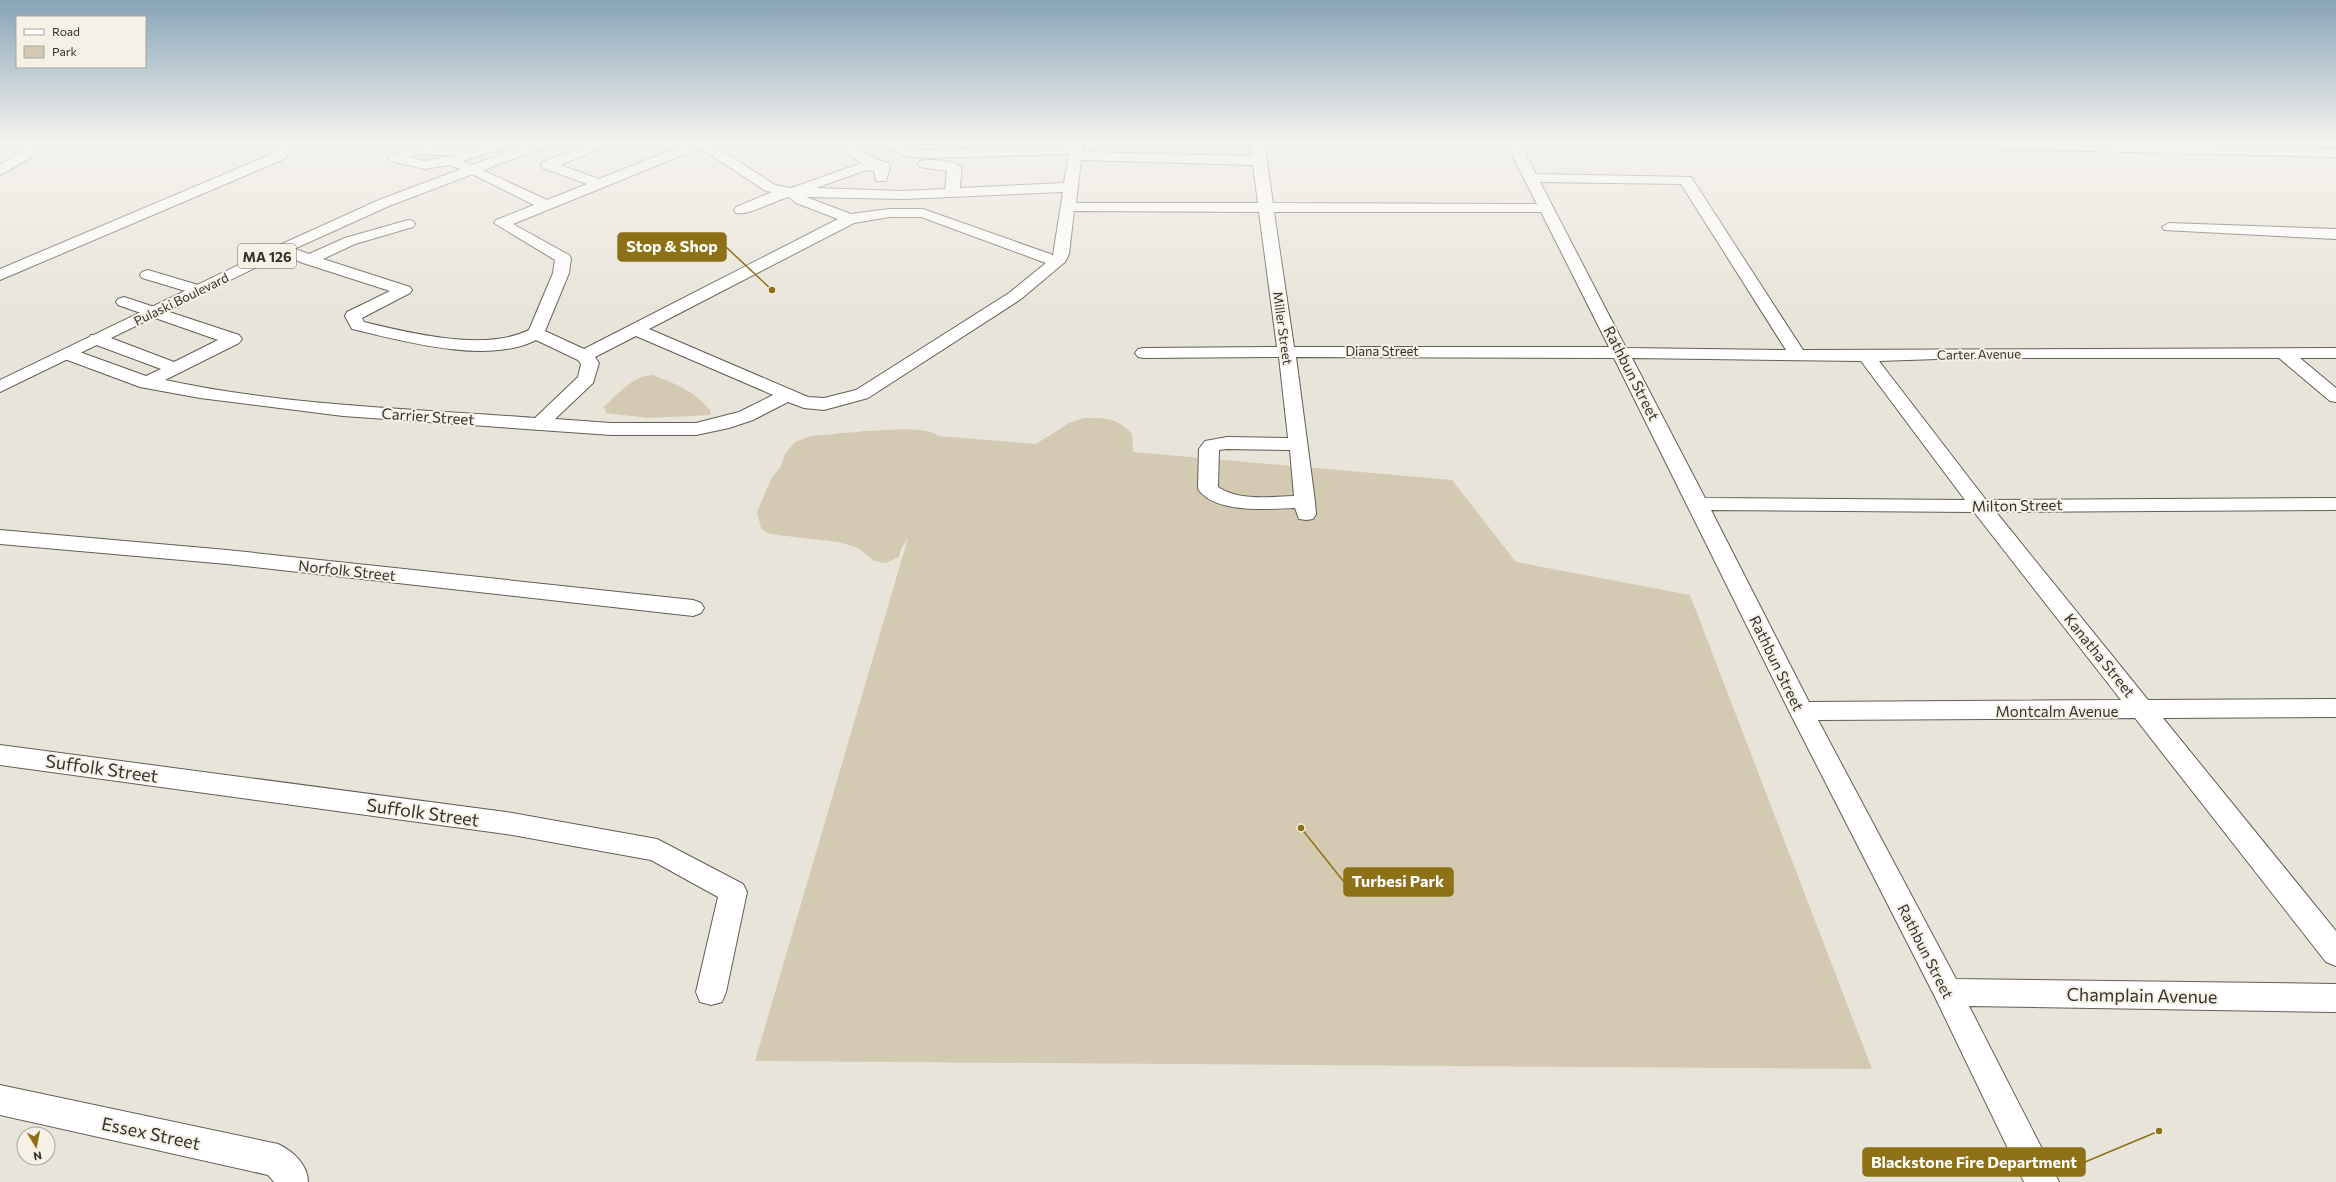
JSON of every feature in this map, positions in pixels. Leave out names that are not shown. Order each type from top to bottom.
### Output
[{"type":"street","points":[[0,275],[180,198]]},
{"type":"street","name":"Pulaski Boulevard","points":[[0,387],[282,249],[397,198]]},
{"type":"street","points":[[532,198],[544,204]]},
{"type":"street","points":[[282,249],[309,260],[404,290],[353,316],[358,325],[386,333],[444,343],[490,344],[528,340],[536,333],[561,273],[563,258],[501,223],[559,198]]},
{"type":"street","points":[[741,210],[766,198]]},
{"type":"street","points":[[799,198],[850,219]]},
{"type":"street","points":[[634,329],[804,402],[824,404],[862,394],[1015,296],[1057,262],[1061,254],[1069,198]]},
{"type":"street","name":"Miller Street","points":[[1266,198],[1298,444],[1305,508],[1245,502],[1215,495],[1208,489],[1209,449],[1212,445],[1227,443],[1298,444]]},
{"type":"street","name":"Rathbun Street","points":[[1541,198],[1621,352],[1801,711],[1947,992],[2042,1182]]},
{"type":"street","points":[[1697,198],[1732,255],[1798,355]]},
{"type":"street","points":[[1068,207],[1546,208]]},
{"type":"street","points":[[584,356],[850,219],[889,212],[923,213],[1057,262]]},
{"type":"street","points":[[309,260],[350,241],[408,224]]},
{"type":"street","points":[[2169,227],[2336,234]]},
{"type":"street","points":[[148,274],[199,290]]},
{"type":"street","points":[[124,302],[233,340],[146,382]]},
{"type":"street","points":[[536,333],[584,356],[590,363],[587,379],[540,424]]},
{"type":"street","points":[[97,340],[175,368]]},
{"type":"street","name":"Carter Avenue","points":[[1621,352],[1866,356],[1966,353],[2336,353]]},
{"type":"street","name":"Diana Street","points":[[1144,353],[1621,352]]},
{"type":"street","points":[[2283,353],[2336,397]]},
{"type":"street","name":"Carrier Street","points":[[68,354],[146,382],[200,393],[343,410],[612,429],[696,429],[722,424],[746,416],[788,395]]},
{"type":"street","name":"Kanatha Street","points":[[1866,356],[1980,506],[2145,711],[2336,953]]},
{"type":"street","name":"Milton Street","points":[[1698,504],[1980,506],[2071,504],[2336,504]]},
{"type":"street","name":"Norfolk Street","points":[[0,537],[235,558],[693,608]]},
{"type":"street","name":"Montcalm Avenue","points":[[1801,711],[2145,711],[2336,708]]},
{"type":"street","name":"Suffolk Street","points":[[0,755],[506,823],[657,850],[733,892],[711,992]]},
{"type":"street","name":"Champlain Avenue","points":[[1947,992],[2336,998]]},
{"type":"street","name":"Essex Street","points":[[0,1100],[278,1160],[291,1177],[291,1182]]},
{"type":"green space","points":[[653,375],[678,385],[693,394],[706,405],[711,412],[710,415],[648,418],[606,413],[604,407],[626,386],[639,378]]},
{"type":"green space","points":[[1084,418],[1104,419],[1121,424],[1132,434],[1133,452],[1452,480],[1516,562],[1690,595],[1872,1069],[755,1061],[908,538],[902,547],[899,557],[886,563],[874,561],[858,548],[839,542],[769,534],[761,528],[757,512],[771,479],[781,466],[785,454],[795,442],[810,436],[878,430],[916,430],[930,432],[938,436],[1036,444],[1069,423]]},
{"type":"place","name":"Stop & Shop","points":[[772,290]]},
{"type":"place","name":"Turbesi Park","points":[[1301,828]]},
{"type":"place","name":"Blackstone Fire Department","points":[[2159,1131]]}]
